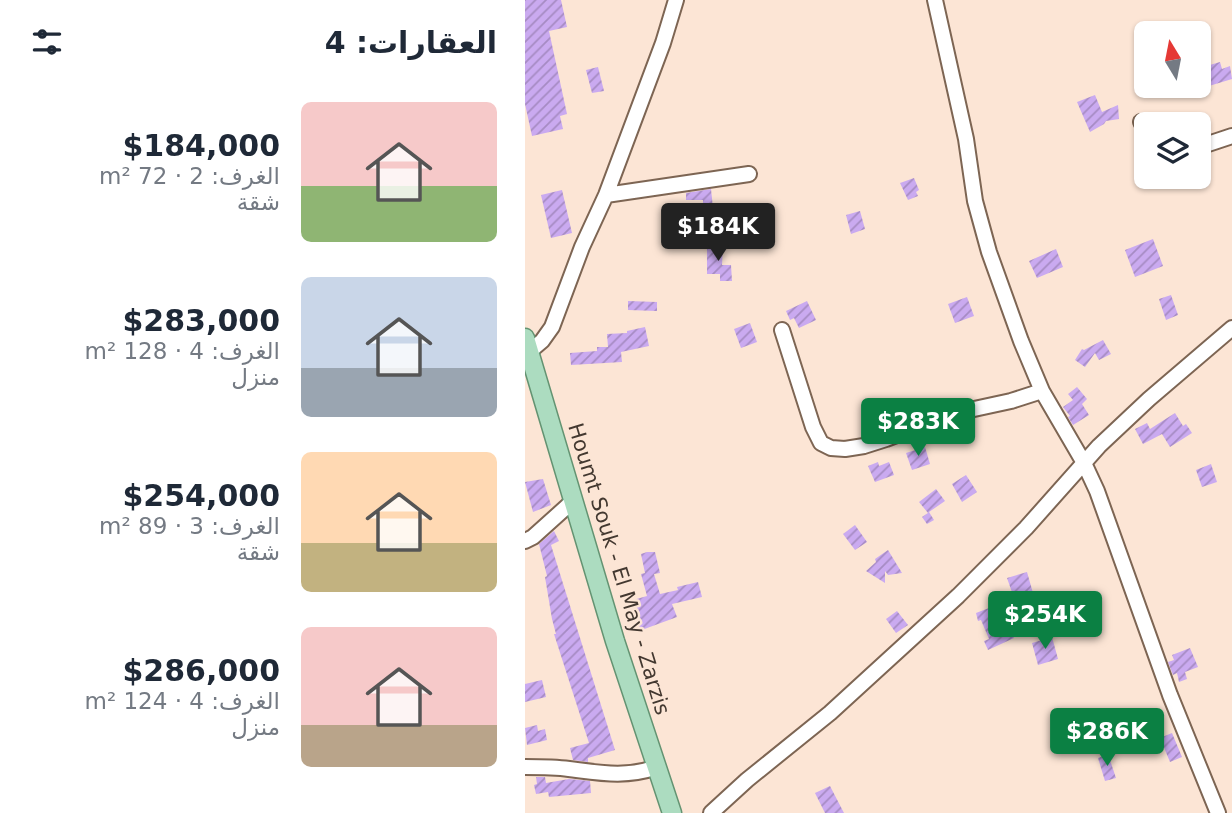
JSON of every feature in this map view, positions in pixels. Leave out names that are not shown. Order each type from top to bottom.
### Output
[{"type":"main road","name":"Houmt Souk - El May - Zarzis","points":[[526,347],[619,652],[672,813]]},
{"type":"street","points":[[526,347],[542,341],[552,327],[582,247],[606,195],[663,43],[676,0]]},
{"type":"street","points":[[935,0],[966,139],[975,201],[989,253],[1042,391],[1084,463],[1097,491],[1170,695],[1218,813]]},
{"type":"street","points":[[1211,143],[1232,136]]},
{"type":"street","points":[[606,195],[749,174]]},
{"type":"street","points":[[711,813],[829,713],[958,596],[1026,528],[1099,446],[1149,398],[1232,328]]},
{"type":"street","points":[[782,330],[813,427],[821,443],[831,448],[865,446],[951,414],[1042,391]]},
{"type":"street","points":[[525,541],[573,501]]},
{"type":"street","points":[[525,766],[566,768],[613,775],[636,773],[657,767]]},
{"type":"building","points":[[525,0],[561,0],[567,27],[549,31],[567,114],[560,116],[563,129],[532,136],[525,104]]},
{"type":"building","points":[[1220,62],[1222,69],[1230,66],[1232,79],[1211,85],[1211,65]]},
{"type":"building","points":[[598,67],[604,91],[592,93],[586,70]]},
{"type":"building","points":[[1095,95],[1102,112],[1118,105],[1119,119],[1106,121],[1090,132],[1077,102]]},
{"type":"building","points":[[914,178],[919,190],[916,192],[918,196],[908,200],[900,183]]},
{"type":"building","points":[[711,189],[713,208],[703,208],[703,200],[686,200],[686,193]]},
{"type":"building","points":[[562,190],[572,233],[551,238],[541,195]]},
{"type":"building","points":[[860,211],[865,229],[851,234],[846,215]]},
{"type":"building","points":[[1153,239],[1163,266],[1135,277],[1125,250]]},
{"type":"building","points":[[707,245],[723,245],[722,265],[731,265],[732,281],[720,281],[720,274],[707,274]]},
{"type":"building","points":[[1056,249],[1063,267],[1037,278],[1029,261]]},
{"type":"building","points":[[1171,295],[1178,315],[1166,320],[1159,299]]},
{"type":"building","points":[[967,297],[974,316],[955,323],[948,304]]},
{"type":"building","points":[[628,301],[657,302],[657,311],[628,310]]},
{"type":"building","points":[[807,301],[816,320],[799,328],[794,318],[790,320],[786,311]]},
{"type":"building","points":[[750,323],[757,342],[741,348],[734,329]]},
{"type":"building","points":[[645,327],[649,346],[621,352],[622,362],[571,365],[570,353],[597,351],[597,347],[608,347],[607,334],[627,333]]},
{"type":"building","points":[[1103,340],[1111,354],[1099,360],[1095,353],[1085,367],[1075,360],[1082,349]]},
{"type":"building","points":[[1077,387],[1087,399],[1082,404],[1089,415],[1073,425],[1063,407],[1073,400],[1068,394]]},
{"type":"building","points":[[1175,413],[1183,426],[1186,424],[1192,433],[1170,447],[1162,434],[1143,444],[1135,429],[1147,423],[1150,429]]},
{"type":"building","points":[[925,447],[930,464],[912,470],[906,453]]},
{"type":"building","points":[[878,462],[879,466],[889,462],[894,475],[875,482],[868,466]]},
{"type":"building","points":[[1211,464],[1217,482],[1202,487],[1196,470]]},
{"type":"building","points":[[966,475],[977,492],[962,502],[952,484]]},
{"type":"building","points":[[543,479],[551,505],[533,512],[525,482]]},
{"type":"building","points":[[936,489],[945,501],[929,512],[934,520],[927,524],[922,517],[928,513],[919,502]]},
{"type":"building","points":[[855,525],[867,542],[855,550],[843,534]]},
{"type":"building","points":[[554,531],[559,541],[551,545],[615,750],[588,758],[588,762],[573,760],[570,748],[589,743],[554,634],[545,577],[547,576],[539,544]]},
{"type":"building","points":[[888,550],[902,573],[888,575],[885,571],[885,583],[866,571],[876,562],[875,559]]},
{"type":"building","points":[[655,552],[660,573],[654,574],[660,594],[698,582],[702,597],[672,604],[677,617],[639,631],[635,621],[639,619],[633,600],[647,596],[641,574],[645,573],[641,554]]},
{"type":"building","points":[[1027,572],[1033,593],[1014,598],[1007,578]]},
{"type":"building","points":[[989,608],[1001,632],[1010,629],[1014,638],[988,650],[984,641],[989,639],[976,613]]},
{"type":"building","points":[[897,611],[908,625],[896,633],[886,619]]},
{"type":"building","points":[[1052,637],[1058,659],[1038,665],[1032,643]]},
{"type":"building","points":[[1190,648],[1198,667],[1185,672],[1187,679],[1179,682],[1177,673],[1173,675],[1168,662],[1174,660],[1172,655]]},
{"type":"building","points":[[542,680],[546,697],[525,702],[525,684]]},
{"type":"building","points":[[537,725],[538,731],[545,729],[547,740],[527,745],[525,728]]},
{"type":"building","points":[[1172,733],[1182,757],[1170,762],[1160,738]]},
{"type":"building","points":[[1108,754],[1116,778],[1105,781],[1098,758]]},
{"type":"building","points":[[536,777],[545,777],[546,783],[569,779],[590,781],[591,793],[549,797],[548,792],[536,794]]},
{"type":"building","points":[[830,786],[844,813],[825,813],[815,793]]}]
